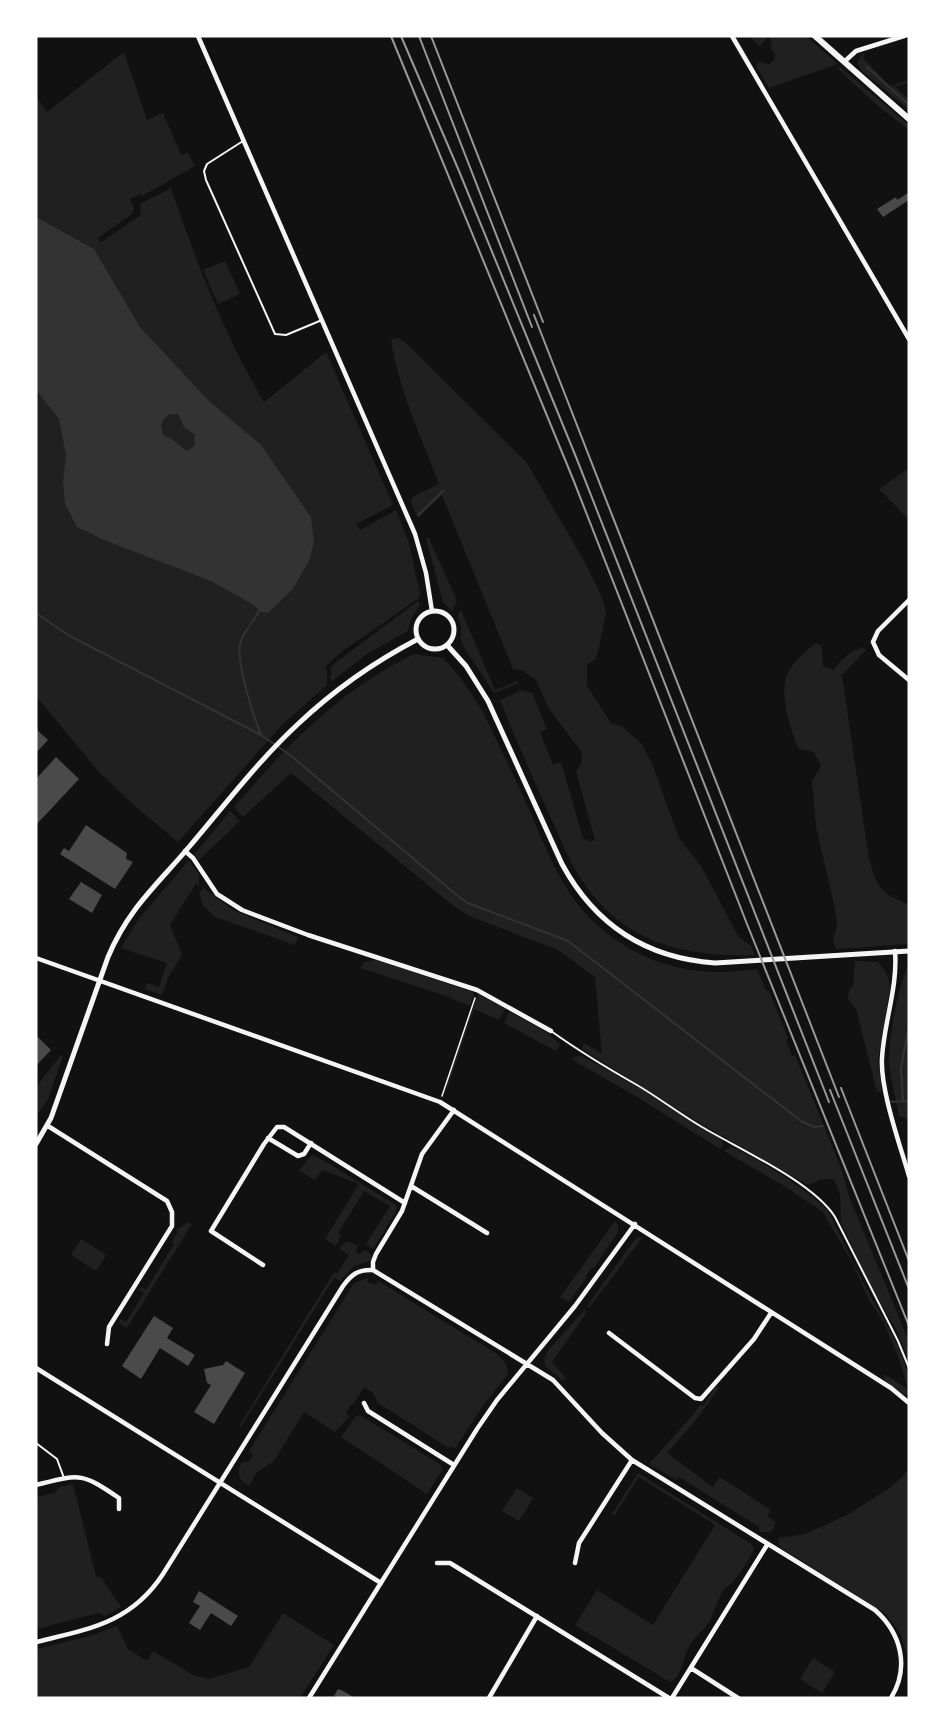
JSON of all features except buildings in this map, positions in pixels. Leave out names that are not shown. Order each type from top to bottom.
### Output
[{"type":"main road","points":[[815,36],[909,119]]},
{"type":"street","points":[[198,36],[415,534],[426,573],[432,611]]},
{"type":"street","points":[[732,36],[909,339]]},
{"type":"street","points":[[843,62],[856,51],[904,36]]},
{"type":"street","points":[[909,600],[878,631],[873,642],[879,655],[909,680]]},
{"type":"street","points":[[432,611],[442,612],[452,622],[453,636],[447,645],[438,649],[431,649],[417,639],[417,621],[422,615],[432,611]]},
{"type":"street","points":[[36,1144],[48,1126],[99,980],[119,933],[135,908],[270,753],[315,709],[348,681],[417,639]]},
{"type":"street","points":[[447,645],[475,679],[488,701],[562,864],[578,890],[594,909],[620,932],[645,947],[665,955],[705,963],[754,962],[909,951]]},
{"type":"street","points":[[185,851],[193,858],[217,894],[242,910],[308,935],[477,990],[551,1031]]},
{"type":"street","points":[[896,951],[896,973],[882,1060],[890,1107],[909,1176]]},
{"type":"street","points":[[36,958],[440,1102],[891,1388],[909,1403]]},
{"type":"street","points":[[373,1270],[376,1254],[405,1203],[422,1154],[454,1110]]},
{"type":"street","points":[[48,1126],[167,1202],[172,1212],[172,1226],[110,1327],[107,1344]]},
{"type":"street","points":[[263,1265],[211,1231],[268,1138],[280,1126],[405,1203]]},
{"type":"street","points":[[268,1138],[298,1156],[304,1154],[310,1143]]},
{"type":"street","points":[[411,1186],[487,1233]]},
{"type":"street","points":[[309,1698],[497,1400],[575,1306],[635,1224]]},
{"type":"street","points":[[36,1641],[96,1627],[116,1618],[134,1608],[156,1585],[342,1286],[358,1271],[373,1270],[528,1364],[560,1386],[602,1433],[632,1460],[766,1545],[875,1610],[886,1620],[897,1639],[902,1660],[898,1684],[891,1698]]},
{"type":"street","points":[[609,1333],[695,1398],[701,1399],[754,1339],[771,1313]]},
{"type":"street","points":[[36,1368],[381,1582]]},
{"type":"street","points":[[364,1403],[368,1411],[454,1465]]},
{"type":"street","points":[[575,1563],[579,1543],[632,1460]]},
{"type":"street","points":[[36,1485],[80,1476],[100,1485],[119,1498],[119,1509]]},
{"type":"street","points":[[436,1563],[450,1563],[670,1698],[691,1668],[766,1545]]},
{"type":"street","points":[[489,1698],[537,1616]]},
{"type":"street","points":[[691,1668],[738,1698]]},
{"type":"lane","points":[[243,141],[207,164],[204,171],[267,320],[275,334],[280,336],[322,320]]},
{"type":"lane","points":[[551,1031],[594,1061],[636,1084],[701,1127],[794,1180],[823,1201],[835,1217],[898,1341],[909,1368]]},
{"type":"lane","points":[[36,1443],[57,1459],[64,1478]]},
{"type":"path","points":[[440,1102],[477,990]]},
{"type":"shaded area","points":[[748,36],[806,36],[838,64],[769,88],[756,66],[759,62],[769,64],[775,59],[774,52],[770,48],[772,43],[770,38],[768,37],[760,46]]},
{"type":"shaded area","points":[[124,52],[147,120],[163,113],[181,155],[188,153],[195,166],[142,196],[141,194],[130,199],[134,209],[132,214],[98,238],[101,242],[141,215],[140,204],[171,188],[212,297],[236,351],[264,402],[326,352],[393,505],[356,524],[360,530],[396,510],[409,543],[420,594],[419,598],[340,653],[325,667],[327,685],[282,725],[178,842],[99,772],[36,696],[36,96],[47,112]]},
{"type":"shaded area","points":[[863,53],[865,55],[863,58],[890,86],[909,80],[895,87],[909,99],[909,110],[862,71],[857,63]]},
{"type":"shaded area","points":[[840,67],[909,125],[909,130],[878,106],[837,68]]},
{"type":"shaded area","points":[[36,217],[94,249],[140,327],[208,400],[261,445],[311,517],[314,542],[309,561],[292,590],[268,613],[259,611],[254,605],[211,581],[104,540],[77,527],[65,504],[63,481],[66,455],[59,419],[36,390]],"holes":[[[170,414],[178,414],[184,427],[195,435],[195,445],[189,450],[185,450],[163,435],[161,425],[164,419]]]},
{"type":"shaded area","points":[[225,261],[240,294],[218,304],[203,270]]},
{"type":"shaded area","points":[[398,338],[405,342],[527,463],[583,559],[602,597],[606,613],[598,652],[595,660],[587,664],[587,686],[611,723],[623,727],[641,743],[653,766],[679,838],[701,866],[738,936],[751,946],[755,955],[703,953],[657,942],[636,932],[616,918],[598,901],[576,872],[500,700],[522,690],[532,693],[547,729],[540,732],[553,765],[561,762],[583,838],[591,842],[595,840],[576,772],[582,762],[581,751],[549,709],[536,680],[522,670],[513,669],[442,495],[418,518],[411,503],[412,497],[439,484],[399,377],[391,340]]},
{"type":"shaded area","points":[[909,468],[909,520],[879,489]]},
{"type":"shaded area","points":[[426,538],[429,538],[457,601],[452,611],[443,602]]},
{"type":"shaded area","points":[[418,601],[420,604],[410,621],[408,631],[367,654],[331,682],[331,666]]},
{"type":"shaded area","points":[[461,610],[495,690],[518,681],[519,683],[494,693],[461,641],[461,627],[457,617]]},
{"type":"shaded area","points":[[816,643],[822,646],[823,666],[834,670],[850,653],[863,647],[866,650],[842,675],[869,859],[875,878],[882,889],[909,905],[909,944],[836,949],[833,940],[837,926],[835,908],[816,827],[812,781],[821,766],[814,752],[799,749],[789,722],[784,692],[787,675],[792,666]]},
{"type":"shaded area","points":[[414,654],[443,658],[460,677],[482,710],[557,872],[582,910],[598,926],[615,940],[634,951],[676,967],[720,972],[757,969],[766,991],[769,991],[788,1038],[786,1040],[792,1056],[795,1055],[841,1168],[849,1196],[909,1342],[909,1361],[895,1327],[872,1288],[842,1225],[840,1196],[833,1179],[822,1179],[808,1185],[698,1122],[582,1049],[584,1043],[602,1054],[595,977],[558,950],[469,916],[451,904],[291,773],[243,817],[234,807],[274,762],[338,702],[386,669]]},
{"type":"shaded area","points":[[230,811],[240,821],[199,860],[194,855]]},
{"type":"shaded area","points":[[189,860],[199,875],[199,886],[197,882],[170,925],[182,955],[168,978],[162,995],[145,989],[147,983],[159,987],[167,963],[121,948],[138,920]]},
{"type":"shaded area","points":[[204,888],[233,910],[298,937],[295,945],[215,917],[203,905],[199,893]]},
{"type":"shaded area","points":[[376,960],[473,992],[470,1006],[360,968],[365,962]]},
{"type":"shaded area","points":[[855,961],[877,962],[885,970],[889,981],[890,989],[878,1060],[882,1091],[877,1092],[856,1009],[848,999],[853,985]]},
{"type":"shaded area","points":[[909,965],[909,1127],[906,1118],[899,1116],[889,1065],[894,1014]]},
{"type":"shaded area","points":[[478,994],[505,1009],[499,1020],[474,1009],[447,1089],[447,1081]]},
{"type":"shaded area","points":[[509,1012],[550,1035],[560,1045],[556,1051],[504,1023]]},
{"type":"shaded area","points":[[61,1055],[63,1056],[48,1099],[36,1117],[36,1087]]},
{"type":"shaded area","points":[[582,1056],[636,1086],[720,1139],[724,1144],[720,1149],[571,1059]]},
{"type":"shaded area","points":[[731,1147],[782,1175],[828,1211],[864,1284],[899,1347],[909,1375],[909,1394],[904,1395],[884,1380],[884,1374],[908,1389],[899,1359],[883,1321],[869,1300],[852,1262],[823,1212],[781,1184],[724,1151]]},
{"type":"shaded area","points":[[312,1155],[396,1205],[397,1210],[373,1249],[366,1244],[390,1206],[364,1191],[338,1233],[341,1236],[336,1246],[325,1239],[359,1184],[322,1170],[315,1180],[299,1170]]},
{"type":"shaded area","points":[[615,1221],[618,1225],[618,1232],[594,1268],[592,1267],[569,1302],[560,1297]]},
{"type":"shaded area","points":[[189,1222],[192,1224],[127,1328],[119,1323],[121,1319],[126,1322],[144,1293],[139,1289],[141,1287],[146,1290],[174,1244],[172,1242],[178,1231],[176,1230]]},
{"type":"shaded area","points":[[642,1238],[589,1308],[587,1306],[635,1239]]},
{"type":"shaded area","points":[[81,1239],[106,1255],[96,1271],[71,1255]]},
{"type":"shaded area","points":[[346,1242],[357,1246],[356,1252],[359,1254],[365,1250],[371,1254],[372,1260],[353,1267],[340,1281],[334,1278],[241,1427],[239,1426],[334,1272],[337,1274],[349,1255],[339,1248]]},
{"type":"shaded area","points":[[368,1278],[368,1282],[376,1285],[378,1281],[497,1354],[506,1364],[508,1374],[482,1407],[455,1449],[450,1446],[449,1448],[378,1403],[373,1393],[364,1387],[346,1414],[350,1416],[335,1432],[304,1412],[274,1461],[257,1472],[249,1486],[239,1476],[242,1462],[249,1462],[253,1455],[249,1451],[354,1283]]},
{"type":"shaded area","points":[[584,1310],[587,1312],[552,1362],[566,1378],[563,1381],[545,1366],[544,1359],[547,1352]]},
{"type":"shaded area","points":[[716,1386],[719,1388],[696,1420],[667,1453],[713,1487],[720,1477],[771,1510],[767,1516],[776,1522],[771,1532],[760,1532],[759,1527],[679,1477],[676,1480],[649,1464],[700,1405],[703,1406]]},
{"type":"shaded area","points":[[360,1415],[441,1465],[442,1470],[427,1494],[341,1437],[356,1416]]},
{"type":"shaded area","points":[[909,1466],[909,1652],[906,1653],[901,1635],[886,1614],[783,1549],[779,1546],[778,1538],[805,1534],[847,1515],[891,1487],[904,1475]]},
{"type":"shaded area","points":[[638,1473],[750,1543],[754,1548],[741,1572],[722,1592],[709,1622],[691,1644],[680,1672],[670,1682],[575,1625],[597,1590],[653,1625],[715,1525],[639,1477],[614,1516],[612,1514]]},
{"type":"shaded area","points":[[73,1484],[96,1577],[101,1577],[121,1607],[105,1616],[99,1613],[36,1629],[36,1497],[55,1493],[59,1487]]},
{"type":"shaded area","points":[[517,1488],[533,1498],[519,1521],[502,1511]]},
{"type":"shaded area","points":[[283,1613],[334,1645],[300,1698],[36,1698],[36,1649],[93,1635],[117,1626],[128,1649],[147,1661],[153,1651],[193,1675],[209,1679],[249,1667]]},
{"type":"shaded area","points":[[813,1658],[835,1672],[822,1693],[800,1679]]},
{"type":"waterway","points":[[867,67],[909,105]]},
{"type":"waterway","points":[[418,515],[444,490]]},
{"type":"waterway","points":[[260,609],[243,636],[239,653],[246,690],[261,735]]},
{"type":"waterway","points":[[36,613],[68,635],[261,735],[290,755],[459,897],[468,903],[568,941],[801,1121],[814,1127],[823,1126]]},
{"type":"waterway","points":[[903,1101],[901,1068],[909,1025]]},
{"type":"waterway","points":[[885,1102],[909,1101]]},
{"type":"railway","points":[[391,36],[573,479],[747,924],[909,1326]]},
{"type":"railway","points":[[401,36],[576,457],[829,1102]]},
{"type":"railway","points":[[419,36],[532,327]]},
{"type":"railway","points":[[431,36],[543,322]]},
{"type":"railway","points":[[534,315],[839,1097]]},
{"type":"railway","points":[[841,1088],[909,1261]]},
{"type":"railway","points":[[830,1090],[909,1289]]}]
